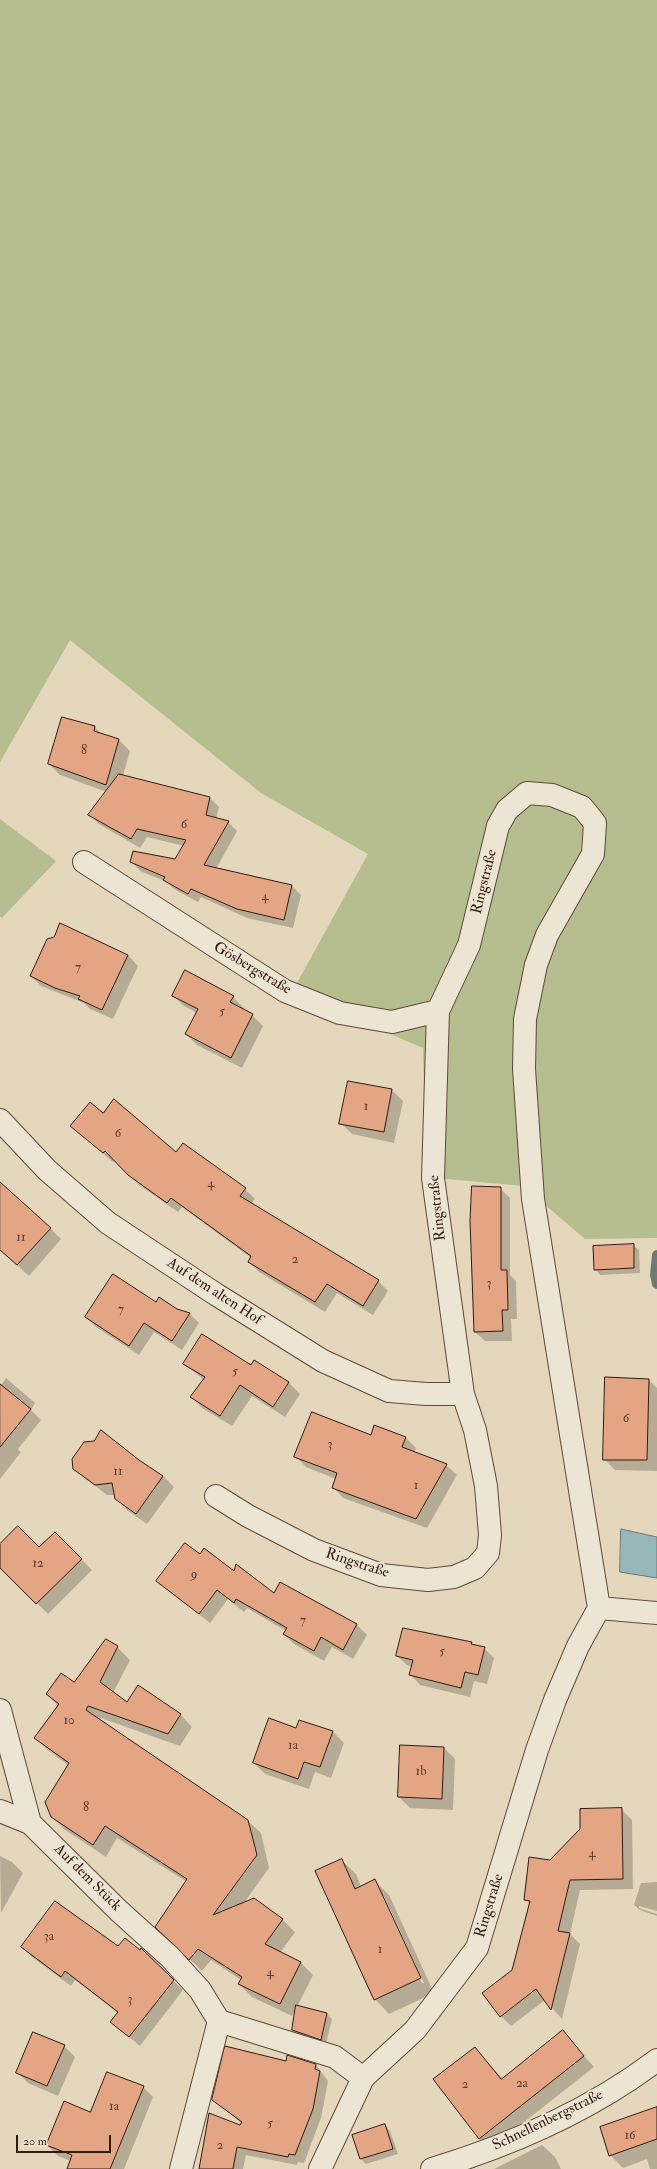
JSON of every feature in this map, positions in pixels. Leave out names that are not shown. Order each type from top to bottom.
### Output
[{"type":"street","name":"Ringstraße","points":[[216,1496],[248,1516],[314,1550],[381,1575],[428,1580],[454,1577],[474,1568],[488,1552],[490,1535],[484,1479],[475,1430],[463,1394],[433,1178],[438,1011],[469,945],[498,826],[507,810],[527,793],[552,795],[582,807],[595,823],[593,854],[547,935],[536,965],[525,1019],[524,1069],[533,1199],[599,1608],[578,1646],[555,1700],[538,1750],[477,1948],[415,2030],[363,2078],[320,2169]]},
{"type":"street","name":"Gösbergstraße","points":[[84,862],[285,991],[340,1013],[392,1022],[438,1011]]},
{"type":"street","name":"Auf dem alten Hof","points":[[0,1120],[47,1170],[108,1223],[323,1361],[389,1390],[426,1394],[463,1394]]},
{"type":"street","points":[[599,1608],[657,1613]]},
{"type":"street","points":[[0,1710],[30,1823]]},
{"type":"street","points":[[0,1811],[30,1823]]},
{"type":"street","name":"Auf dem Stück","points":[[30,1823],[119,1911],[170,1957],[200,1990],[219,2021]]},
{"type":"street","points":[[182,2169],[219,2021],[335,2057],[363,2078]]},
{"type":"street","name":"Schnellenbergstraße","points":[[432,2169],[481,2154],[574,2112],[641,2072],[657,2060]]},
{"type":"green space","points":[[0,0],[657,0],[657,1238],[585,1239],[523,1186],[426,1177],[423,1048],[292,992],[368,854],[261,793],[70,640],[0,762]]},
{"type":"green space","points":[[0,819],[56,861],[2,918],[0,916]]},
{"type":"water","points":[[621,1529],[657,1537],[657,1578],[620,1572]]},
{"type":"building","points":[[62,717],[95,726],[94,731],[119,739],[106,785],[48,764]]},
{"type":"building","points":[[119,774],[210,797],[206,815],[229,821],[204,865],[292,885],[284,920],[237,909],[191,889],[188,894],[163,880],[165,877],[130,862],[133,851],[175,859],[186,840],[137,829],[131,839],[88,815]]},
{"type":"building","points":[[60,923],[128,955],[102,1010],[78,999],[80,996],[55,988],[30,976],[47,939],[54,937]]},
{"type":"building","points":[[185,970],[234,996],[230,1002],[253,1014],[231,1058],[185,1034],[198,1009],[172,996]]},
{"type":"building","points":[[348,1081],[392,1089],[384,1132],[339,1124]]},
{"type":"building","points":[[114,1099],[176,1152],[183,1143],[246,1188],[240,1196],[379,1280],[363,1306],[327,1284],[315,1302],[248,1262],[251,1256],[171,1198],[167,1203],[128,1175],[105,1151],[103,1153],[70,1126],[90,1102],[103,1113]]},
{"type":"building","points":[[0,1182],[51,1228],[17,1265],[0,1250]]},
{"type":"building","points":[[472,1186],[501,1187],[501,1270],[507,1270],[508,1310],[502,1310],[503,1331],[474,1332],[470,1221]]},
{"type":"building","points":[[634,1244],[634,1268],[594,1270],[593,1246]]},
{"type":"building","points":[[113,1274],[156,1302],[159,1297],[177,1309],[190,1313],[172,1341],[144,1323],[129,1346],[85,1317]]},
{"type":"building","points":[[202,1334],[251,1365],[254,1360],[289,1382],[273,1407],[240,1385],[220,1416],[190,1397],[205,1377],[183,1364]]},
{"type":"building","points":[[605,1377],[649,1379],[647,1460],[603,1460]]},
{"type":"building","points":[[0,1384],[31,1409],[0,1447]]},
{"type":"building","points":[[312,1412],[371,1435],[374,1425],[406,1437],[402,1447],[447,1464],[416,1519],[332,1488],[337,1473],[294,1457]]},
{"type":"building","points":[[101,1430],[139,1460],[163,1476],[136,1514],[115,1499],[112,1483],[95,1485],[73,1469],[72,1459],[84,1442],[94,1441]]},
{"type":"building","points":[[18,1526],[39,1547],[55,1532],[82,1559],[36,1604],[0,1568],[0,1544]]},
{"type":"building","points":[[185,1543],[200,1554],[204,1548],[234,1571],[236,1564],[274,1593],[280,1582],[357,1624],[343,1650],[321,1637],[314,1651],[283,1634],[287,1628],[236,1599],[234,1603],[217,1590],[199,1614],[156,1581]]},
{"type":"building","points":[[403,1628],[472,1642],[471,1644],[485,1647],[478,1675],[465,1672],[461,1688],[409,1675],[413,1660],[396,1656]]},
{"type":"building","points":[[106,1639],[118,1646],[100,1682],[127,1702],[138,1685],[181,1714],[168,1734],[88,1706],[86,1710],[248,1820],[257,1855],[213,1915],[254,1898],[283,1919],[265,1944],[301,1962],[280,2004],[238,1984],[242,1977],[198,1949],[189,1960],[155,1927],[187,1879],[105,1826],[93,1845],[51,1817],[45,1802],[69,1763],[34,1738],[59,1704],[46,1694],[61,1673],[74,1682]]},
{"type":"building","points":[[269,1718],[296,1728],[299,1720],[333,1731],[320,1767],[304,1762],[298,1779],[253,1763]]},
{"type":"building","points":[[400,1745],[444,1747],[442,1799],[398,1797]]},
{"type":"building","points":[[622,1808],[623,1879],[570,1880],[558,1931],[570,1933],[551,2010],[536,1989],[500,2017],[482,1993],[512,1970],[530,1901],[524,1900],[529,1857],[550,1860],[580,1829],[580,1809]]},
{"type":"building","points":[[342,1859],[355,1889],[375,1879],[421,1978],[374,2000],[315,1871]]},
{"type":"building","points":[[55,1901],[118,1946],[125,1938],[140,1950],[141,1948],[174,1980],[129,2037],[110,2022],[118,2012],[65,1971],[61,1977],[21,1947]]},
{"type":"building","points":[[296,2005],[327,2013],[321,2040],[292,2030]]},
{"type":"building","points":[[563,2030],[584,2056],[479,2139],[433,2079],[475,2047],[501,2079]]},
{"type":"building","points":[[33,2032],[65,2045],[47,2086],[16,2073]]},
{"type":"building","points":[[225,2046],[286,2061],[287,2055],[316,2064],[315,2069],[320,2071],[313,2109],[295,2155],[289,2154],[288,2157],[237,2147],[233,2169],[199,2169],[209,2113],[240,2125],[242,2122],[212,2100]]},
{"type":"building","points":[[107,2072],[144,2086],[110,2169],[67,2169],[72,2155],[46,2145],[64,2101],[90,2112]]},
{"type":"building","points":[[657,2107],[657,2139],[609,2156],[600,2127]]},
{"type":"building","points":[[385,2124],[393,2149],[360,2159],[352,2135]]},
{"type":"waterway","points":[[657,1255],[655,1275],[657,1284]]}]
